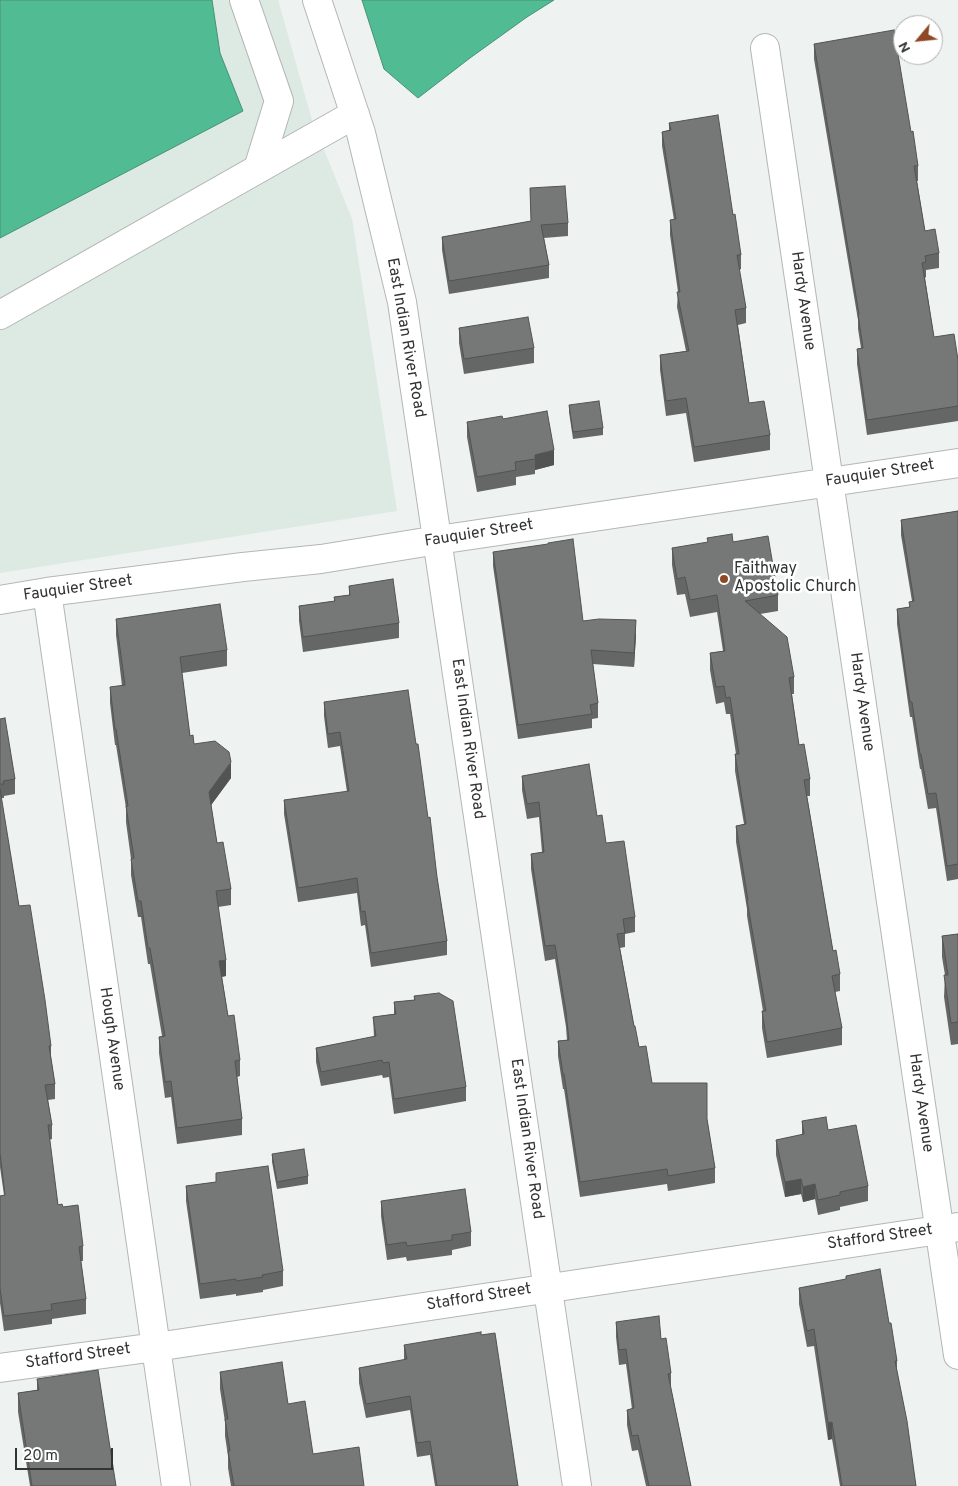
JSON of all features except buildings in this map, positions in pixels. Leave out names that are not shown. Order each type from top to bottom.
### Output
[{"type":"street","name":"East Indian River Road","points":[[317,0],[363,142],[402,302],[577,1486]]},
{"type":"street","points":[[245,2],[279,101],[258,169]]},
{"type":"street","name":"Hardy Avenue","points":[[765,48],[829,482],[949,1228],[958,1355]]},
{"type":"street","points":[[0,315],[355,114]]},
{"type":"street","name":"Fauquier Street","points":[[0,600],[46,592],[243,566],[321,559],[958,463]]},
{"type":"street","name":"Hough Avenue","points":[[46,592],[176,1486]]},
{"type":"street","name":"Stafford Street","points":[[0,1368],[949,1228]]},
{"type":"shaded area","points":[[0,0],[278,0],[312,120],[352,219],[397,511],[0,573]]},
{"type":"shaded area","points":[[0,0],[212,0],[220,53],[243,111],[0,238]]},
{"type":"shaded area","points":[[362,0],[554,0],[470,58],[418,98],[384,69]]},
{"type":"place","name":"Faithway Apostolic Church","points":[[724,579]]}]
